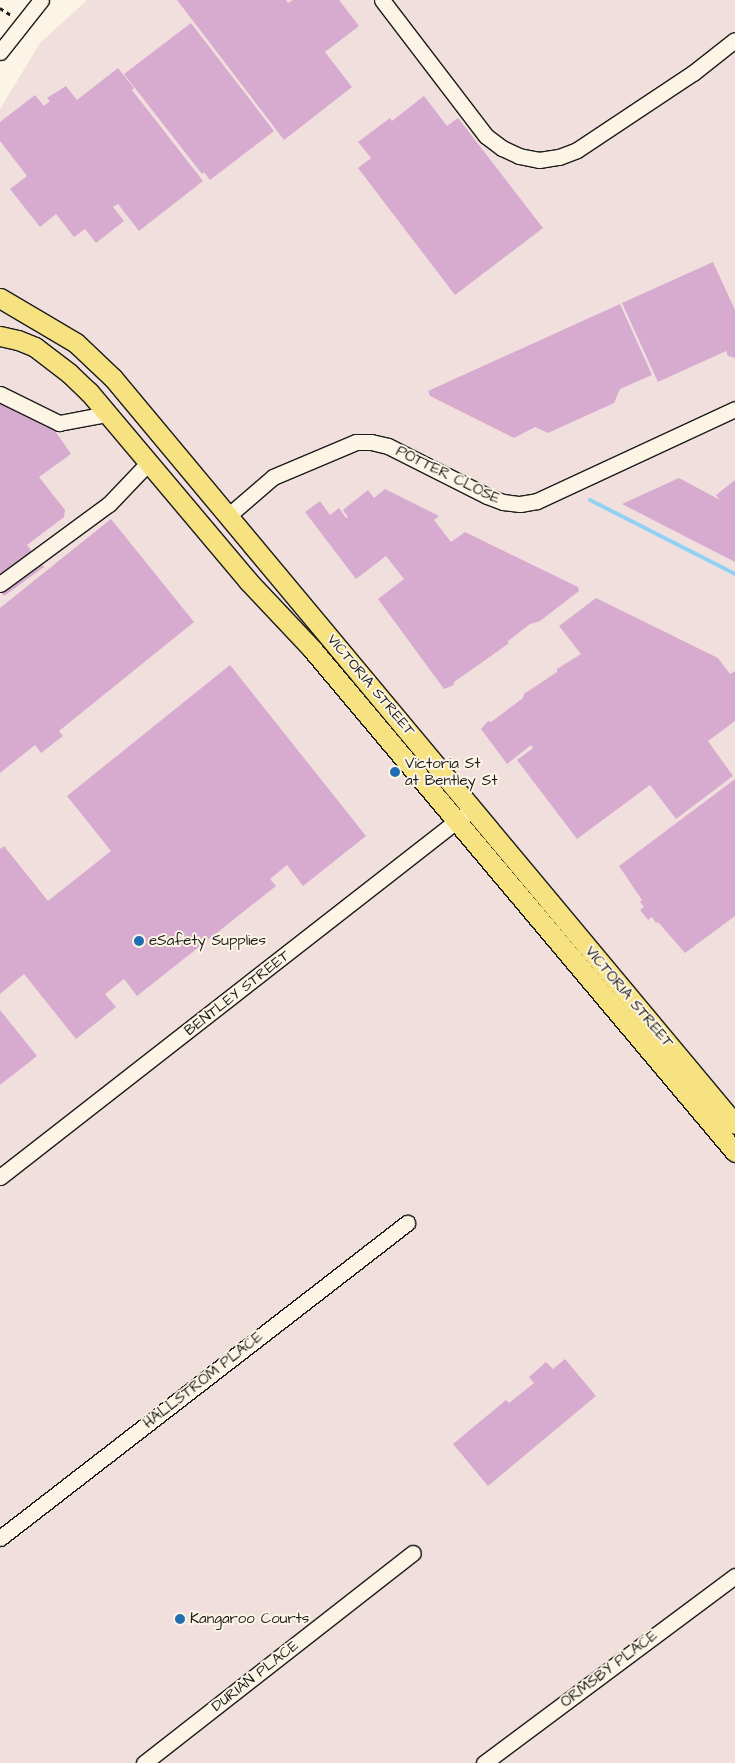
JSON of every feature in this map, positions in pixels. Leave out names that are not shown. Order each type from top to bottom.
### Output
[{"type":"main road","name":"VICTORIA STREET","points":[[0,298],[56,329],[94,359],[113,378],[735,1124]]},
{"type":"main road","name":"VICTORIA STREET","points":[[0,336],[18,340],[51,358],[69,373],[107,414],[248,581],[312,649],[735,1152]]},
{"type":"street","points":[[0,52],[41,0]]},
{"type":"street","points":[[382,0],[486,136],[502,148],[518,156],[539,160],[559,158],[577,150],[693,73],[735,40]]},
{"type":"street","points":[[0,394],[59,423],[107,414]]},
{"type":"street","name":"POTTER CLOSE","points":[[228,515],[273,477],[356,442],[371,442],[388,446],[487,496],[503,502],[520,504],[537,501],[731,410]]},
{"type":"street","points":[[0,584],[109,504],[148,463]]},
{"type":"street","name":"BENTLEY STREET","points":[[0,1177],[473,808]]},
{"type":"street","name":"HALLSTROM PLACE","points":[[0,1538],[407,1223]]},
{"type":"street","name":"DURIAN PLACE","points":[[144,1763],[413,1553]]},
{"type":"street","name":"ORMSBY PLACE","points":[[484,1763],[735,1576]]},
{"type":"shaded area","points":[[87,0],[735,0],[735,1763],[0,1763],[0,109],[40,43]]},
{"type":"building","points":[[177,0],[286,0],[288,3],[293,0],[339,0],[359,26],[325,52],[352,87],[284,140]]},
{"type":"building","points":[[191,23],[274,131],[210,180],[204,172],[202,174],[124,74]]},
{"type":"building","points":[[118,68],[134,88],[132,90],[203,181],[139,231],[118,204],[113,207],[124,221],[96,243],[85,229],[74,237],[56,214],[40,227],[10,189],[27,176],[0,141],[0,122],[35,95],[44,106],[50,101],[47,98],[66,86],[77,100]]},
{"type":"building","points":[[424,96],[447,126],[458,118],[543,228],[455,295],[358,168],[371,158],[358,142],[390,118],[392,121]]},
{"type":"building","points":[[713,262],[735,310],[735,358],[728,356],[726,351],[658,382],[622,303]]},
{"type":"building","points":[[620,304],[652,375],[620,389],[614,403],[548,433],[535,427],[514,438],[430,396],[428,391]]},
{"type":"building","points":[[0,402],[53,428],[71,454],[39,477],[65,510],[64,517],[27,545],[44,567],[4,596],[0,590]]},
{"type":"building","points":[[679,478],[720,500],[716,495],[735,480],[735,562],[622,504]]},
{"type":"building","points":[[385,489],[439,516],[434,520],[451,542],[465,532],[578,587],[579,591],[540,621],[530,624],[508,641],[508,644],[454,682],[454,685],[444,689],[378,599],[404,579],[386,556],[356,579],[305,512],[320,501],[330,515],[339,508],[346,518],[348,517],[343,510],[368,490],[374,498]]},
{"type":"building","points":[[111,519],[194,622],[59,731],[63,736],[41,753],[35,745],[0,773],[0,608]]},
{"type":"building","points":[[596,598],[718,658],[730,674],[735,671],[735,721],[708,741],[733,776],[676,819],[650,785],[577,839],[517,760],[533,748],[531,745],[507,764],[481,729],[488,721],[491,722],[523,698],[524,694],[557,672],[557,669],[581,654],[559,626]]},
{"type":"building","points":[[230,665],[366,836],[303,886],[287,865],[270,879],[276,886],[137,996],[124,979],[105,994],[116,1007],[76,1039],[24,974],[0,994],[0,849],[4,846],[48,901],[111,851],[67,796]]},
{"type":"building","points":[[735,779],[735,916],[685,953],[658,922],[656,923],[652,917],[648,920],[640,910],[644,907],[640,902],[642,900],[619,866]]},
{"type":"building","points":[[0,1010],[37,1056],[0,1085]]},
{"type":"building","points":[[565,1359],[596,1396],[488,1486],[453,1444],[506,1400],[509,1403],[534,1383],[529,1377],[546,1362],[553,1369]]},
{"type":"waterway","points":[[590,500],[735,574]]},
{"type":"place","name":"Victoria St at Bentley St","points":[[395,772]]},
{"type":"place","name":"eSafety Supplies","points":[[139,941]]},
{"type":"place","name":"Kangaroo Courts","points":[[180,1619]]}]
